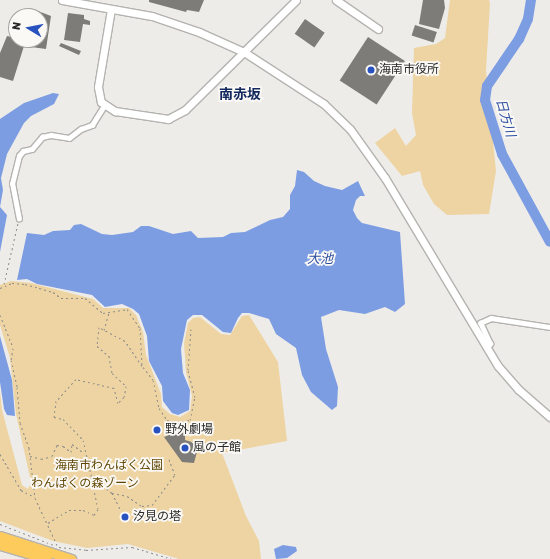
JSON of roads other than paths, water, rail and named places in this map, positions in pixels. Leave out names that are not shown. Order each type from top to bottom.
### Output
[{"type":"highway","points":[[0,536],[72,559]]},
{"type":"highway","points":[[0,545],[47,559]]},
{"type":"street","points":[[62,0],[152,16],[182,25],[244,52],[324,104],[350,129],[398,197],[486,348],[510,381],[550,417]]},
{"type":"street","points":[[111,9],[98,87],[104,106],[115,112],[168,119],[185,110],[296,0]]},
{"type":"street","points":[[336,0],[378,29]]},
{"type":"street","points":[[19,219],[12,184],[19,156],[23,151],[32,148],[42,137],[51,135],[70,138],[81,129],[92,125],[104,106]]},
{"type":"street","points":[[486,348],[490,344],[480,323],[491,318],[550,328]]},
{"type":"water","points":[[53,93],[59,94],[54,104],[31,116],[24,123],[7,154],[1,178],[3,190],[0,207],[0,119],[24,103]]},
{"type":"water","name":"大池","points":[[297,170],[304,172],[314,181],[325,186],[342,190],[358,181],[365,196],[360,196],[356,200],[353,210],[357,218],[362,223],[400,232],[405,304],[395,312],[385,307],[365,314],[339,310],[321,317],[326,349],[338,387],[337,406],[332,410],[311,392],[302,375],[296,348],[276,334],[269,319],[249,313],[242,313],[231,333],[223,332],[202,315],[193,315],[187,320],[181,349],[183,373],[190,390],[189,410],[178,415],[172,413],[163,401],[162,386],[149,361],[147,336],[139,314],[133,309],[122,304],[105,307],[92,295],[37,284],[27,279],[17,280],[27,233],[44,235],[53,231],[70,230],[74,225],[81,224],[102,234],[112,235],[133,232],[141,226],[149,226],[173,234],[191,231],[198,238],[223,237],[231,233],[245,232],[270,220],[283,217],[290,209],[290,195],[295,186]]},
{"type":"water","points":[[0,207],[7,215],[0,252]]},
{"type":"water","points":[[0,336],[12,380],[15,416],[7,415],[4,409],[0,382]]},
{"type":"water","points":[[283,545],[296,547],[297,551],[287,558],[276,559],[274,549]]},
{"type":"waterway","name":"日方川","points":[[531,0],[528,19],[519,39],[487,86],[485,100],[502,154],[550,242]]},
{"type":"place","name":"海南市役所","points":[[371,70]]},
{"type":"place","name":"野外劇場","points":[[157,430]]},
{"type":"place","name":"風の子館","points":[[185,448]]},
{"type":"place","name":"汐見の塔","points":[[125,517]]},
{"type":"district","name":"南赤坂","points":[[240,95]]},
{"type":"park label","name":"海南市わんぱく公園","points":[[109,466]]},
{"type":"park label","name":"わんぱくの森ゾーン","points":[[85,484]]}]
